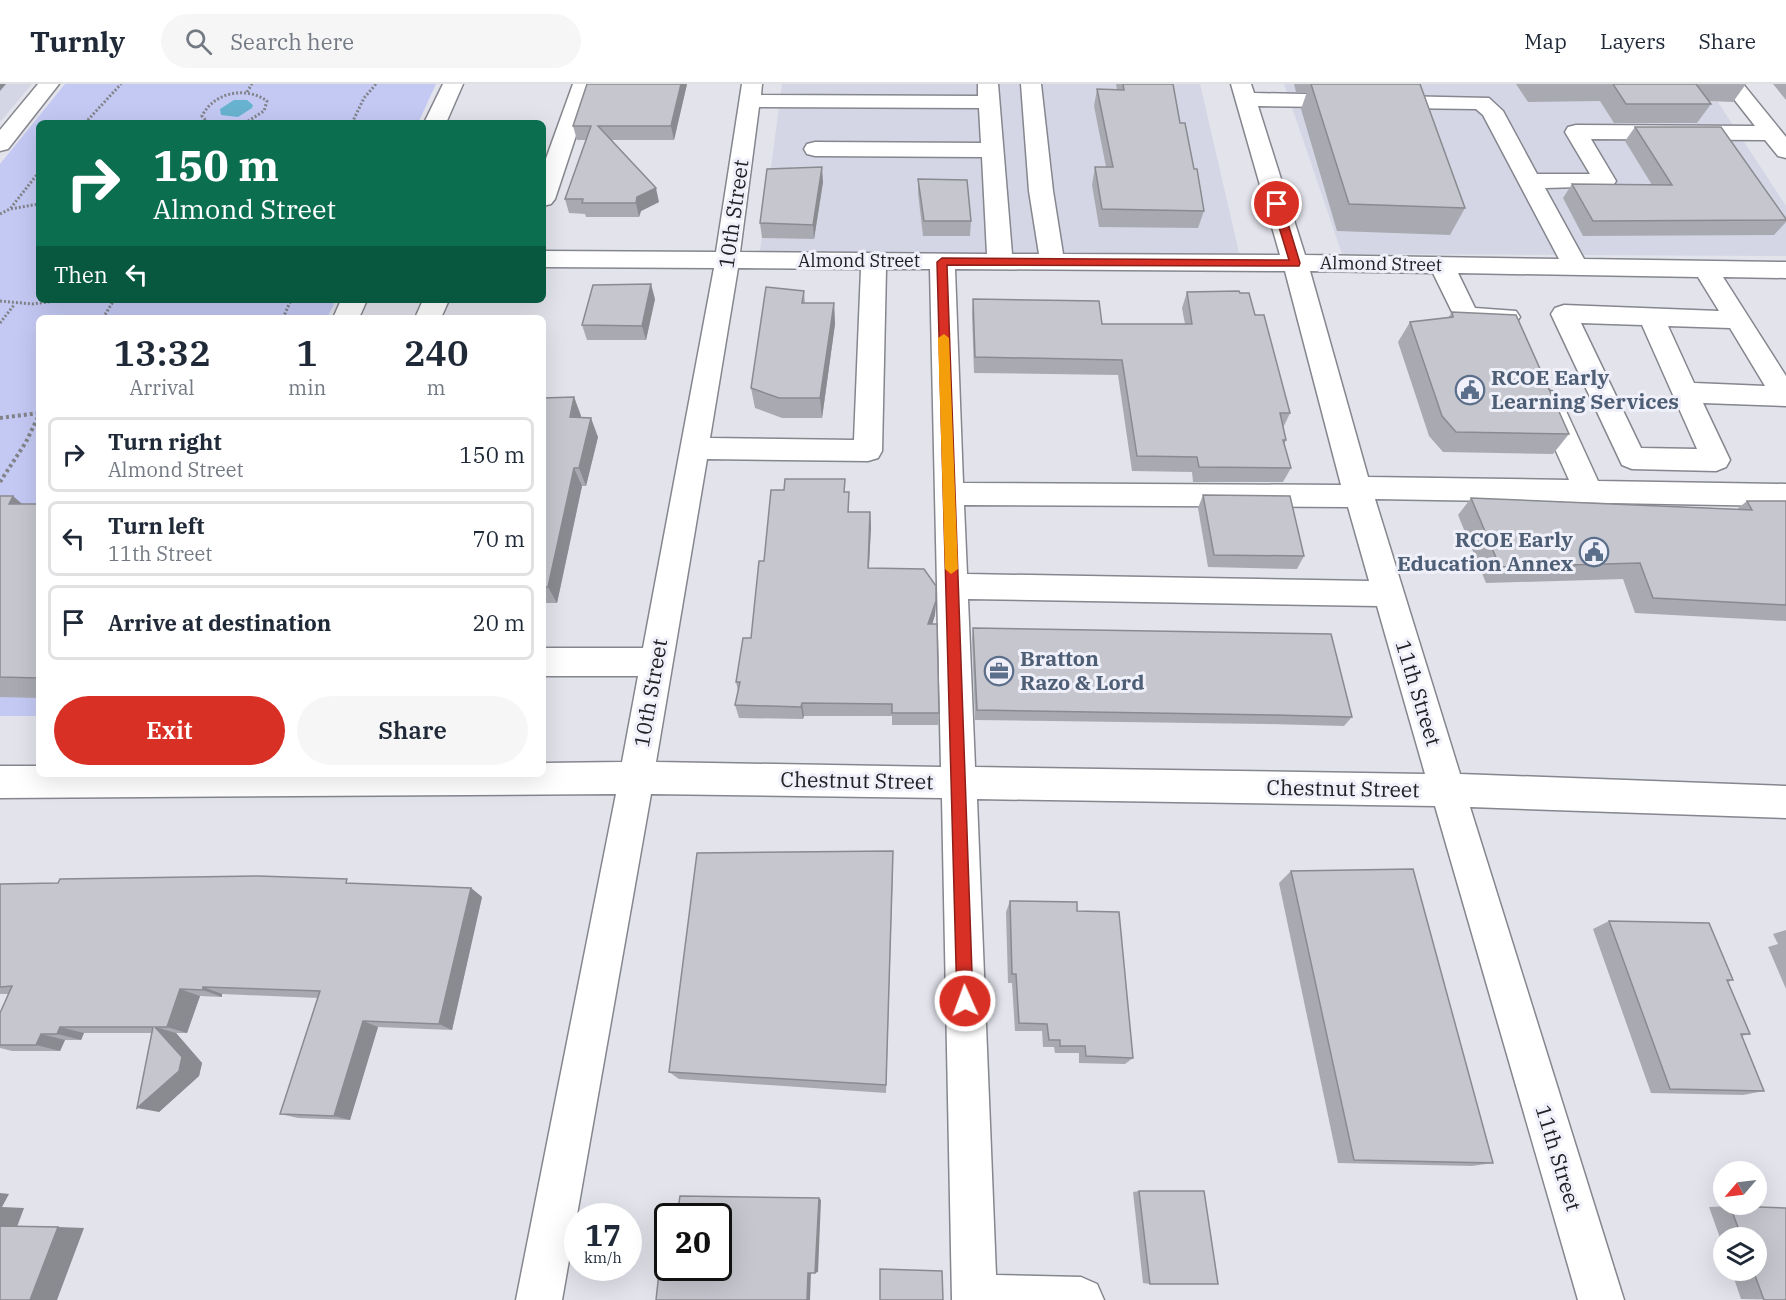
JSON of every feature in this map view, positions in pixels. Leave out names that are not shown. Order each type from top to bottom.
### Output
[{"type":"street","points":[[0,144],[49,84]]},
{"type":"street","points":[[436,120],[453,84]]},
{"type":"street","points":[[546,190],[583,84]]},
{"type":"street","points":[[1031,84],[1041,191],[1052,262]]},
{"type":"street","points":[[1732,84],[1771,122],[1786,151]]},
{"type":"street","points":[[1244,92],[1481,103],[1492,111],[1576,267]]},
{"type":"street","name":"11th Street","points":[[1244,92],[1295,263],[1388,594],[1601,1300]]},
{"type":"street","points":[[751,93],[989,93],[1000,262]]},
{"type":"street","name":"10th Street","points":[[539,1300],[636,778],[727,261],[751,93]]},
{"type":"street","points":[[1530,181],[1605,181],[1576,132],[1771,122]]},
{"type":"street","points":[[815,149],[992,150]]},
{"type":"street","name":"Almond Street","points":[[546,259],[1295,263],[1786,270]]},
{"type":"street","points":[[694,447],[868,450],[874,261]]},
{"type":"street","points":[[942,262],[975,1298],[1082,1300]]},
{"type":"street","points":[[1442,265],[1466,316],[1509,317],[1519,337]]},
{"type":"street","points":[[1685,392],[1785,397],[1706,269]]},
{"type":"street","points":[[1651,316],[1716,460],[1632,458],[1564,314],[1651,316],[1738,320]]},
{"type":"street","points":[[1538,378],[1589,492]]},
{"type":"street","points":[[949,494],[1589,492],[1786,495]]},
{"type":"street","points":[[952,585],[1388,594]]},
{"type":"street","points":[[546,662],[656,662]]},
{"type":"street","name":"Chestnut Street","points":[[0,782],[230,777],[636,778],[1446,790],[1786,802]]},
{"type":"path","points":[[88,120],[121,84]]},
{"type":"path","points":[[248,92],[252,84]]},
{"type":"path","points":[[353,120],[364,98],[376,84]]},
{"type":"path","points":[[205,120],[202,116],[208,105],[226,95],[248,92],[263,96],[267,106],[259,117],[252,120]]},
{"type":"path","points":[[10,209],[36,176]]},
{"type":"path","points":[[0,214],[10,209],[36,205]]},
{"type":"path","points":[[0,301],[14,304],[52,303]]},
{"type":"path","points":[[0,323],[14,304]]},
{"type":"path","points":[[0,418],[36,414]]},
{"type":"path","points":[[0,482],[26,442],[36,420]]},
{"type":"shaded area","points":[[0,84],[32,84],[0,122]]},
{"type":"shaded area","points":[[65,84],[436,84],[419,120],[36,120],[36,303],[334,303],[328,315],[36,315],[36,716],[0,716],[0,164]]},
{"type":"shaded area","points":[[782,84],[1200,84],[1240,257],[760,251]]},
{"type":"shaded area","points":[[1284,84],[1706,84],[1786,206],[1786,256],[1342,254]]},
{"type":"shaded area","points":[[234,100],[247,100],[253,105],[252,108],[238,117],[221,115],[220,109]]},
{"type":"building","points":[[587,84],[681,84],[671,126],[598,126],[656,188],[637,197],[636,203],[582,203],[583,199],[565,199],[591,126],[573,126]]},
{"type":"building","points":[[1123,84],[1173,84],[1180,123],[1185,123],[1194,169],[1197,169],[1204,211],[1102,209],[1095,167],[1113,167],[1097,89],[1124,90]]},
{"type":"building","points":[[1311,84],[1420,84],[1465,208],[1349,204]]},
{"type":"building","points":[[1613,84],[1696,84],[1711,104],[1626,104]]},
{"type":"building","points":[[1635,127],[1721,127],[1786,220],[1593,221],[1572,184],[1672,185]]},
{"type":"building","points":[[822,167],[813,225],[760,223],[767,169]]},
{"type":"building","points":[[918,179],[967,180],[971,221],[924,221]]},
{"type":"building","points":[[651,284],[642,326],[582,325],[593,285]]},
{"type":"building","points":[[766,287],[804,291],[802,303],[834,303],[820,398],[779,398],[751,388]]},
{"type":"building","points":[[1239,291],[1249,293],[1255,315],[1264,315],[1290,413],[1280,413],[1286,440],[1283,440],[1291,468],[1199,467],[1197,457],[1137,456],[1122,360],[975,357],[973,299],[1099,301],[1102,324],[1192,324],[1187,292]]},
{"type":"building","name":"RCOE Early Learning Services","points":[[1452,312],[1516,315],[1569,434],[1456,432],[1442,416],[1410,322],[1453,317]]},
{"type":"building","points":[[574,397],[570,417],[591,418],[579,468],[574,468],[548,587],[546,587],[546,398]]},
{"type":"building","points":[[785,479],[845,479],[844,492],[849,492],[848,512],[870,512],[868,568],[924,569],[936,586],[936,601],[928,624],[937,624],[939,713],[892,713],[892,704],[802,703],[801,707],[735,705],[740,682],[736,682],[743,638],[751,638],[759,561],[764,561],[771,490],[784,490]]},
{"type":"building","points":[[1203,495],[1290,496],[1304,556],[1214,555]]},
{"type":"building","points":[[0,496],[13,496],[9,504],[36,504],[36,678],[0,677]]},
{"type":"building","points":[[1471,498],[1752,510],[1747,501],[1786,501],[1786,605],[1653,598],[1640,563],[1500,567]]},
{"type":"building","points":[[973,628],[1331,634],[1352,717],[977,710]]},
{"type":"building","points":[[893,851],[886,1085],[669,1072],[697,853]]},
{"type":"building","points":[[1413,869],[1493,1163],[1354,1160],[1291,871]]},
{"type":"building","points":[[258,876],[347,879],[346,883],[471,888],[439,1024],[363,1021],[334,1116],[280,1114],[320,991],[203,987],[203,990],[180,989],[167,1027],[155,1027],[182,1057],[179,1071],[137,1108],[153,1027],[60,1027],[57,1034],[41,1034],[36,1045],[0,1045],[0,1013],[12,986],[0,987],[0,884],[58,883],[60,879]]},
{"type":"building","points":[[1010,901],[1077,902],[1077,911],[1119,912],[1133,1058],[1086,1056],[1085,1046],[1060,1046],[1060,1040],[1049,1040],[1047,1024],[1019,1023],[1016,974],[1012,974]]},
{"type":"building","points":[[1609,921],[1709,923],[1733,980],[1727,980],[1750,1034],[1741,1034],[1764,1091],[1670,1089]]},
{"type":"building","points":[[1139,1191],[1204,1191],[1218,1284],[1150,1284]]},
{"type":"building","points":[[680,1196],[819,1198],[815,1273],[808,1273],[807,1300],[656,1300],[658,1281],[732,1281],[732,1203],[679,1203]]},
{"type":"building","points":[[1767,1207],[1786,1208],[1786,1300],[1764,1300],[1757,1281],[1767,1281],[1767,1227],[1738,1227],[1733,1215],[1767,1215]]},
{"type":"building","points":[[0,1226],[58,1227],[30,1300],[0,1300]]},
{"type":"building","points":[[880,1269],[942,1271],[943,1300],[880,1300]]},
{"type":"slow traffic","points":[[944,338],[951,569]]},
{"type":"place","name":"RCOE Early Learning Services","points":[[1470,390]]},
{"type":"place","name":"RCOE Early Education Annex","points":[[1594,552]]},
{"type":"place","name":"Bratton Razo & Lord","points":[[999,671]]},
{"type":"route","points":[[965,1001],[942,262],[1295,263],[1277,204]]}]
